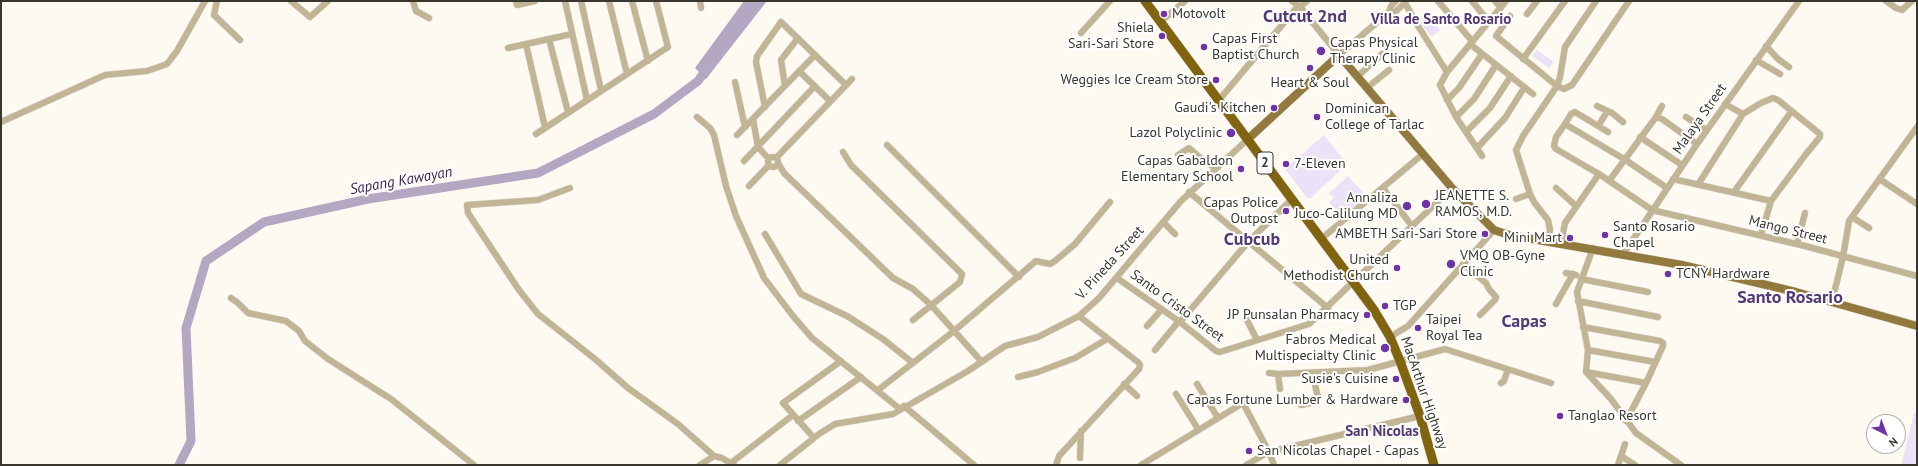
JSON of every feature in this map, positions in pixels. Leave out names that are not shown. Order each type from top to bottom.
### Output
[{"type":"highway","name":"MacArthur Highway","points":[[1145,1],[1374,310],[1390,337],[1400,361],[1420,416],[1434,465]]},
{"type":"main road","points":[[1340,55],[1452,188],[1494,230],[1509,235],[1561,242],[1728,276],[1832,302],[1917,326]]},
{"type":"main road","name":"V. Pineda Street","points":[[1248,139],[1340,55]]},
{"type":"street","points":[[1,122],[105,75],[147,70],[167,64],[177,51],[205,1]]},
{"type":"street","points":[[217,1],[214,15],[240,40]]},
{"type":"street","points":[[291,1],[310,16],[328,1]]},
{"type":"street","points":[[413,1],[416,11],[429,18]]},
{"type":"street","points":[[516,1],[517,5],[535,1]]},
{"type":"street","points":[[565,1],[587,100]]},
{"type":"street","points":[[581,1],[601,90]]},
{"type":"street","points":[[610,1],[627,74]]},
{"type":"street","points":[[632,1],[648,61]]},
{"type":"street","points":[[536,134],[601,90],[665,50],[668,44],[656,1]]},
{"type":"street","points":[[700,1],[701,8]]},
{"type":"street","points":[[1081,33],[1110,1]]},
{"type":"street","points":[[1160,22],[1185,1]]},
{"type":"street","points":[[1292,1],[1299,7],[1340,55]]},
{"type":"street","points":[[1219,100],[1299,7],[1306,1]]},
{"type":"street","name":"V. Pineda Street","points":[[1340,55],[1389,12],[1390,6],[1396,1]]},
{"type":"street","points":[[1438,1],[1471,43],[1482,54],[1533,94]]},
{"type":"street","points":[[1472,1],[1489,22]]},
{"type":"street","points":[[1495,1],[1501,8]]},
{"type":"street","points":[[1482,156],[1456,117],[1440,85],[1447,72],[1506,1]]},
{"type":"street","points":[[1527,14],[1537,1]]},
{"type":"street","points":[[1548,240],[1550,230],[1548,220],[1534,202],[1530,194],[1516,150],[1523,136],[1556,86],[1560,77],[1565,47],[1596,1]]},
{"type":"street","points":[[1510,16],[1496,36],[1556,86],[1564,89],[1572,85],[1629,1]]},
{"type":"street","name":"Malaya Street","points":[[1624,254],[1666,188],[1706,130],[1799,1]]},
{"type":"street","points":[[1886,1],[1902,10],[1912,1]]},
{"type":"street","points":[[1405,2],[1418,26],[1447,72]]},
{"type":"street","name":"V. Pineda Street","points":[[1389,12],[1395,12],[1405,2]]},
{"type":"street","points":[[1523,59],[1563,2]]},
{"type":"street","points":[[765,107],[756,62],[757,56],[781,22],[846,85]]},
{"type":"street","points":[[508,48],[572,34]]},
{"type":"street","points":[[784,86],[781,60],[798,38]]},
{"type":"street","points":[[549,39],[568,112]]},
{"type":"street","points":[[526,44],[545,127]]},
{"type":"street","points":[[1766,46],[1778,59],[1789,67]]},
{"type":"street","points":[[1358,76],[1382,54]]},
{"type":"street","points":[[1447,100],[1459,88],[1482,54]]},
{"type":"street","points":[[737,135],[815,55]]},
{"type":"street","points":[[1756,60],[1780,74]]},
{"type":"street","points":[[1456,117],[1474,99],[1496,65]]},
{"type":"street","points":[[1368,87],[1389,70]]},
{"type":"street","points":[[799,71],[830,102]]},
{"type":"street","points":[[1466,132],[1490,108],[1510,76]]},
{"type":"street","points":[[749,186],[852,79]]},
{"type":"street","points":[[735,82],[745,127]]},
{"type":"street","points":[[744,161],[815,86]]},
{"type":"street","points":[[1477,148],[1504,118],[1524,88]]},
{"type":"street","points":[[1699,183],[1743,114],[1754,106],[1773,98],[1778,100],[1820,134],[1771,202],[1761,236]]},
{"type":"street","points":[[1725,104],[1743,114]]},
{"type":"street","points":[[1597,106],[1623,122]]},
{"type":"street","points":[[1609,181],[1656,117],[1662,106]]},
{"type":"street","points":[[1608,132],[1575,112],[1571,114],[1556,137],[1554,146],[1556,149],[1600,174],[1652,210]]},
{"type":"street","points":[[1598,126],[1607,112]]},
{"type":"street","points":[[1734,192],[1791,112]]},
{"type":"street","points":[[697,117],[710,128],[714,135],[736,216],[764,278],[806,332],[840,362],[902,408],[974,465]]},
{"type":"street","points":[[1656,117],[1662,119],[1697,144]]},
{"type":"street","points":[[1686,117],[1706,130]]},
{"type":"street","points":[[753,120],[758,146],[780,172],[784,173],[893,278],[912,289],[931,305],[981,361]]},
{"type":"street","points":[[1565,124],[1624,159],[1666,188]]},
{"type":"street","points":[[1832,302],[1843,257],[1847,228],[1852,217],[1916,131]]},
{"type":"street","points":[[1640,137],[1682,165]]},
{"type":"street","name":"V. Pineda Street","points":[[780,465],[814,438],[835,424],[887,416],[968,371],[1005,346],[1038,337],[1079,316],[1099,298],[1117,278],[1189,192],[1248,139]]},
{"type":"street","points":[[887,145],[1019,277]]},
{"type":"street","points":[[1178,155],[1189,148],[1204,161],[1216,168]]},
{"type":"street","points":[[843,152],[851,165],[962,274],[960,282],[913,320]]},
{"type":"street","points":[[1321,239],[1423,154]]},
{"type":"street","points":[[1561,242],[1563,227],[1576,206],[1600,174]]},
{"type":"street","points":[[1673,179],[1699,183],[1771,202]]},
{"type":"street","points":[[1880,180],[1917,204]]},
{"type":"street","points":[[570,188],[538,200],[467,204],[468,213],[522,294],[538,314],[595,359],[628,388],[678,424],[714,456],[732,464],[793,415]]},
{"type":"street","points":[[1383,188],[1412,226]]},
{"type":"street","name":"Santo Cristo Street","points":[[1117,278],[1180,322],[1218,352],[1307,325],[1328,308],[1353,282],[1452,188]]},
{"type":"street","points":[[1556,188],[1576,206]]},
{"type":"street","points":[[1189,192],[1328,308]]},
{"type":"street","points":[[1516,199],[1530,194]]},
{"type":"street","points":[[1155,350],[1249,241],[1292,199]]},
{"type":"street","points":[[878,390],[954,331],[1036,262],[1050,264],[1055,261],[1075,244],[1110,202]]},
{"type":"street","name":"Mango Street","points":[[1652,210],[1797,244],[1917,276]]},
{"type":"street","points":[[1797,244],[1805,213]]},
{"type":"street","points":[[1852,217],[1869,228]]},
{"type":"street","points":[[1163,222],[1175,234]]},
{"type":"street","points":[[1390,337],[1408,326],[1494,230]]},
{"type":"street","points":[[765,234],[801,294],[847,316],[883,339],[913,363]]},
{"type":"street","points":[[1593,248],[1581,277],[1577,292],[1588,350],[1586,372],[1610,399],[1636,433],[1681,465]]},
{"type":"street","points":[[1463,264],[1486,283],[1488,288],[1496,297],[1495,300],[1480,315]]},
{"type":"street","points":[[1566,273],[1648,292]]},
{"type":"street","points":[[1556,304],[1573,274]]},
{"type":"street","points":[[231,298],[248,313],[286,321],[298,331],[305,341],[328,359],[401,407],[474,465]]},
{"type":"street","points":[[1578,301],[1658,317]]},
{"type":"street","points":[[1147,326],[1162,309]]},
{"type":"street","points":[[1056,465],[1059,456],[1140,365],[1079,316]]},
{"type":"street","points":[[1247,320],[1256,340]]},
{"type":"street","points":[[1583,327],[1660,341],[1663,346],[1626,421]]},
{"type":"street","points":[[1018,377],[1038,372],[1076,358],[1107,339]]},
{"type":"street","points":[[1268,373],[1312,373],[1368,370],[1428,352],[1449,349],[1551,383]]},
{"type":"street","points":[[1588,350],[1655,362]]},
{"type":"street","points":[[814,438],[783,404],[784,401],[840,362]]},
{"type":"street","points":[[1501,383],[1504,381],[1508,369]]},
{"type":"street","points":[[1586,372],[1646,383]]},
{"type":"street","points":[[1301,405],[1314,402],[1318,397],[1312,373]]},
{"type":"street","points":[[1278,374],[1280,389]]},
{"type":"street","points":[[798,421],[861,377]]},
{"type":"street","points":[[1124,384],[1137,396]]},
{"type":"street","points":[[1197,384],[1218,418]]},
{"type":"street","points":[[1176,394],[1198,429]]},
{"type":"street","points":[[1141,465],[1243,403],[1269,452],[1274,465]]},
{"type":"street","points":[[1246,465],[1269,452],[1420,416]]},
{"type":"street","points":[[1080,458],[1081,431]]},
{"type":"street","points":[[1618,465],[1625,444]]},
{"type":"street","points":[[700,465],[714,456]]},
{"type":"street","points":[[1621,456],[1635,465]]},
{"type":"shaded area","points":[[744,1],[767,1],[706,79],[695,68]]},
{"type":"shaded area","points":[[1428,16],[1440,30],[1432,37],[1420,23]]},
{"type":"shaded area","points":[[1537,50],[1554,62],[1549,68],[1532,56]]},
{"type":"shaded area","points":[[1324,135],[1347,164],[1311,198],[1307,198],[1285,169]]},
{"type":"shaded area","points":[[1348,176],[1366,196],[1342,217],[1329,202],[1334,198],[1329,193]]},
{"type":"shaded area","points":[[1914,413],[1917,414],[1917,465],[1901,465],[1904,454],[1906,454],[1906,445]]},
{"type":"waterway","name":"Sapang Kawayan","points":[[179,465],[191,441],[186,328],[206,261],[264,222],[368,199],[538,173],[654,114],[698,81],[709,66]]},
{"type":"place","name":"Motovolt","points":[[1164,14]]},
{"type":"place","name":"Shiela Sari-Sari Store","points":[[1162,36]]},
{"type":"place","name":"Capas First Baptist Church","points":[[1204,47]]},
{"type":"place","name":"Capas Physical Therapy Clinic","points":[[1321,51]]},
{"type":"place","name":"Heart & Soul","points":[[1310,68]]},
{"type":"place","name":"Weggies Ice Cream Store","points":[[1216,80]]},
{"type":"place","name":"Gaudi's Kitchen","points":[[1274,108]]},
{"type":"place","name":"Dominican College of Tarlac","points":[[1317,117]]},
{"type":"place","name":"Lazol Polyclinic","points":[[1231,133]]},
{"type":"place","name":"7-Eleven","points":[[1286,164]]},
{"type":"place","name":"Capas Gabaldon Elementary School","points":[[1241,169]]},
{"type":"place","name":"JEANETTE S. RAMOS, M.D.","points":[[1426,204]]},
{"type":"place","name":"Annaliza Juco-Calilung MD","points":[[1407,206]]},
{"type":"place","name":"Capas Police Outpost","points":[[1286,211]]},
{"type":"place","name":"AMBETH Sari-Sari Store","points":[[1485,234]]},
{"type":"place","name":"Santo Rosario Chapel","points":[[1605,235]]},
{"type":"place","name":"Mini Mart","points":[[1570,238]]},
{"type":"place","name":"VMQ OB-Gyne Clinic","points":[[1451,264]]},
{"type":"place","name":"United Methodist Church","points":[[1397,268]]},
{"type":"place","name":"TCNY Hardware","points":[[1668,274]]},
{"type":"place","name":"TGP","points":[[1385,306]]},
{"type":"place","name":"JP Punsalan Pharmacy","points":[[1367,315]]},
{"type":"place","name":"Taipei Royal Tea","points":[[1418,328]]},
{"type":"place","name":"Fabros Medical Multispecialty Clinic","points":[[1385,348]]},
{"type":"place","name":"Susie's Cuisine","points":[[1396,379]]},
{"type":"place","name":"Capas Fortune Lumber & Hardware","points":[[1406,400]]},
{"type":"place","name":"Tanglao Resort","points":[[1560,416]]},
{"type":"place","name":"San Nicolas Chapel - Capas","points":[[1249,451]]},
{"type":"district","name":"Cutcut 2nd","points":[[1305,17]]},
{"type":"district","name":"Villa de Santo Rosario","points":[[1441,20]]},
{"type":"district","name":"Cubcub","points":[[1252,240]]},
{"type":"district","name":"Santo Rosario","points":[[1790,298]]},
{"type":"district","name":"Capas","points":[[1524,322]]},
{"type":"district","name":"San Nicolas","points":[[1382,432]]}]
